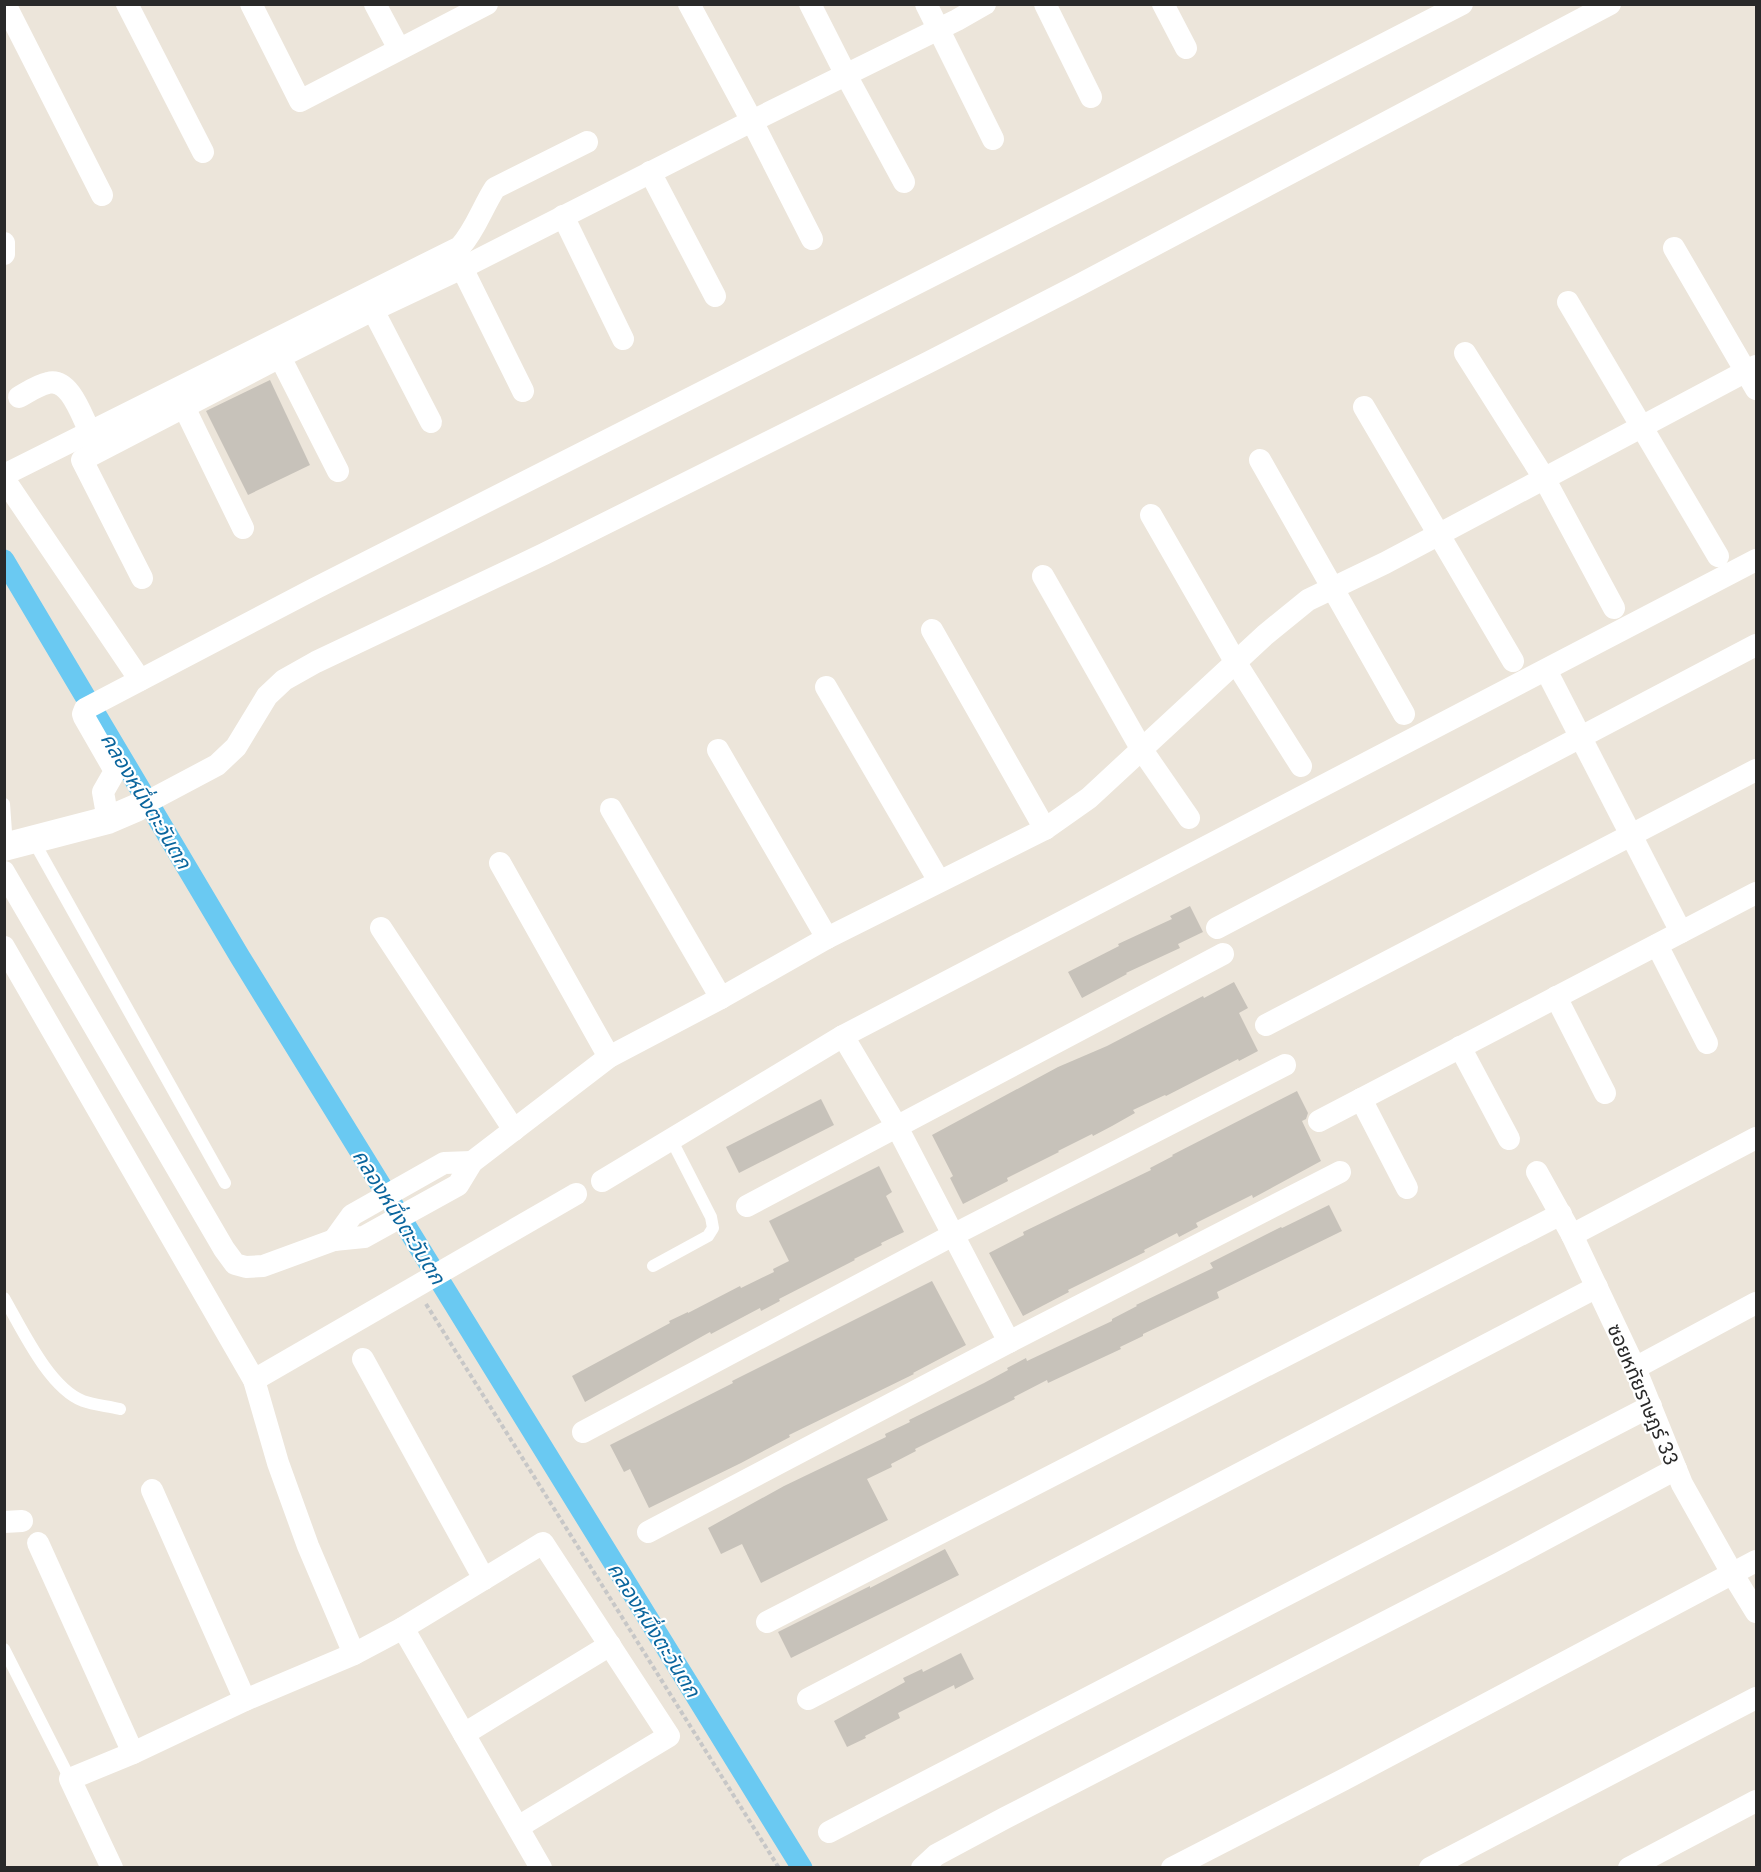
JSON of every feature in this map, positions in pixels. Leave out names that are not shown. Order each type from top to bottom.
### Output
[{"type":"street","points":[[5,4],[102,195]]},
{"type":"street","points":[[127,4],[203,152]]},
{"type":"street","points":[[252,4],[300,101],[487,4]]},
{"type":"street","points":[[375,4],[399,49]]},
{"type":"street","points":[[689,4],[812,239]]},
{"type":"street","points":[[810,4],[904,182]]},
{"type":"street","points":[[926,4],[993,140]]},
{"type":"street","points":[[142,578],[82,460],[373,310],[462,268],[985,4]]},
{"type":"street","points":[[1045,4],[1091,97]]},
{"type":"street","points":[[1163,4],[1186,48]]},
{"type":"street","points":[[108,820],[103,792],[115,771],[84,717],[85,709],[304,594],[1087,197],[1461,4]]},
{"type":"street","points":[[1610,4],[939,357],[544,554],[316,662],[284,680],[267,696],[236,747],[218,765],[108,820],[12,851],[224,1249],[235,1264],[246,1268],[263,1266],[334,1240],[364,1237],[458,1185],[472,1162],[609,1056],[721,998],[827,938],[1045,829],[1089,798],[1265,635],[1308,600],[1643,426],[1753,375],[1674,248]]},
{"type":"street","points":[[134,683],[4,477],[460,247],[470,235],[495,188],[587,142]]},
{"type":"street","points":[[650,172],[715,296]]},
{"type":"street","points":[[563,216],[623,339]]},
{"type":"street","points":[[4,243],[4,254]]},
{"type":"street","points":[[462,268],[523,391]]},
{"type":"street","points":[[1568,302],[1718,556]]},
{"type":"street","points":[[373,310],[431,422]]},
{"type":"street","points":[[1465,352],[1544,478],[1614,608]]},
{"type":"street","points":[[280,357],[338,471]]},
{"type":"street","points":[[19,397],[47,383],[63,384],[72,396],[90,432]]},
{"type":"street","points":[[184,407],[243,528]]},
{"type":"street","points":[[1364,407],[1513,661]]},
{"type":"street","points":[[1260,459],[1404,714]]},
{"type":"street","points":[[1151,515],[1236,663],[1300,766]]},
{"type":"street","points":[[602,1181],[843,1036],[1756,560]]},
{"type":"street","points":[[1043,576],[1142,750],[1189,818]]},
{"type":"street","points":[[932,630],[1045,829]]},
{"type":"street","points":[[1217,928],[1756,645]]},
{"type":"street","points":[[1546,670],[1682,932]]},
{"type":"street","points":[[826,687],[939,881]]},
{"type":"street","points":[[718,750],[827,938]]},
{"type":"street","points":[[1266,1025],[1756,770]]},
{"type":"street","points":[[610,809],[721,998]]},
{"type":"street","points":[[500,863],[609,1056]]},
{"type":"street","points":[[1318,1121],[1682,932],[1755,897]]},
{"type":"street","points":[[381,928],[514,1130]]},
{"type":"street","points":[[1657,945],[1707,1043]]},
{"type":"street","points":[[4,947],[254,1380],[278,1462],[308,1546],[354,1654]]},
{"type":"street","points":[[747,1206],[1224,954]]},
{"type":"street","points":[[1556,997],[1605,1093]]},
{"type":"street","points":[[843,1036],[897,1127],[1009,1342]]},
{"type":"street","points":[[1460,1047],[1509,1139]]},
{"type":"street","points":[[583,1432],[953,1235],[1285,1065]]},
{"type":"street","points":[[1361,1099],[1407,1188]]},
{"type":"street","points":[[1572,1235],[1756,1138]]},
{"type":"street","points":[[334,1240],[352,1215],[444,1163],[472,1162]]},
{"type":"street","points":[[648,1532],[1009,1342],[1340,1172]]},
{"type":"street","name":"ซอยหทัยราษฎร์ 33","points":[[1538,1172],[1572,1235],[1635,1368],[1682,1484],[1756,1612]]},
{"type":"street","points":[[254,1380],[576,1194]]},
{"type":"street","points":[[767,1622],[1561,1214]]},
{"type":"street","points":[[808,1699],[1597,1287]]},
{"type":"street","points":[[1635,1368],[1756,1307]]},
{"type":"street","points":[[363,1359],[484,1579]]},
{"type":"street","points":[[829,1832],[1652,1406]]},
{"type":"street","points":[[922,1868],[936,1855],[1005,1818],[1480,1573],[1676,1469]]},
{"type":"street","points":[[152,1490],[245,1700]]},
{"type":"street","points":[[38,1543],[133,1753]]},
{"type":"street","points":[[112,1868],[70,1779],[133,1753],[245,1700],[354,1654],[403,1628],[543,1543],[669,1736],[518,1827]]},
{"type":"street","points":[[1172,1868],[1756,1561]]},
{"type":"street","points":[[403,1628],[541,1868]]},
{"type":"street","points":[[464,1734],[610,1645]]},
{"type":"street","points":[[1430,1868],[1756,1698]]},
{"type":"street","points":[[1629,1868],[1756,1801]]},
{"type":"lane","points":[[4,804],[12,851],[225,1183]]},
{"type":"lane","points":[[653,1266],[708,1236],[713,1228],[711,1217],[671,1139]]},
{"type":"lane","points":[[4,1299],[47,1371],[69,1392],[82,1401],[120,1409]]},
{"type":"lane","points":[[4,1649],[70,1779]]},
{"type":"path","points":[[416,1288],[780,1868]]},
{"type":"building","points":[[270,380],[310,465],[248,495],[206,411]]},
{"type":"building","points":[[1190,906],[1203,932],[1178,944],[1180,948],[1126,973],[1082,998],[1068,972],[1119,946],[1118,944],[1172,919],[1170,916]]},
{"type":"building","points":[[1234,982],[1248,1008],[1239,1013],[1258,1051],[1133,1110],[1135,1113],[1112,1126],[1058,1151],[1007,1178],[1008,1181],[963,1204],[950,1178],[953,1176],[932,1135],[1058,1067],[1107,1046]]},
{"type":"building","points":[[1297,1091],[1308,1113],[1306,1119],[1302,1121],[1321,1161],[1253,1198],[1252,1195],[1196,1223],[1198,1227],[1179,1237],[1177,1233],[1144,1250],[1145,1252],[1068,1290],[1069,1292],[1023,1316],[989,1253],[1024,1235],[1023,1232],[1151,1170],[1150,1168],[1172,1155]]},
{"type":"building","points":[[821,1099],[834,1125],[739,1173],[726,1147]]},
{"type":"building","points":[[879,1166],[892,1192],[886,1196],[904,1232],[761,1311],[760,1308],[711,1334],[710,1332],[585,1402],[572,1376],[670,1323],[669,1321],[774,1272],[773,1269],[789,1261],[769,1221]]},
{"type":"building","points":[[1329,1205],[1342,1231],[1217,1292],[1219,1298],[1143,1334],[1120,1347],[1121,1349],[1048,1383],[1047,1380],[1014,1397],[1015,1399],[915,1449],[916,1451],[891,1464],[892,1467],[867,1479],[888,1520],[761,1583],[742,1544],[721,1554],[708,1528],[784,1486],[886,1437],[885,1434],[910,1422],[909,1420],[984,1383],[1026,1358],[1027,1361],[1112,1321],[1136,1305],[1213,1268],[1210,1263]]},
{"type":"building","points":[[932,1281],[966,1345],[914,1374],[789,1435],[790,1437],[741,1463],[649,1508],[630,1469],[624,1472],[610,1445]]},
{"type":"building","points":[[945,1549],[959,1575],[791,1658],[778,1632]]},
{"type":"building","points":[[961,1653],[974,1679],[955,1689],[954,1685],[898,1713],[900,1718],[847,1747],[834,1721],[905,1682],[903,1678],[922,1669],[923,1672]]},
{"type":"waterway","name":"คลองหนึ่งตะวันตก","points":[[4,560],[240,957],[802,1868]]}]
